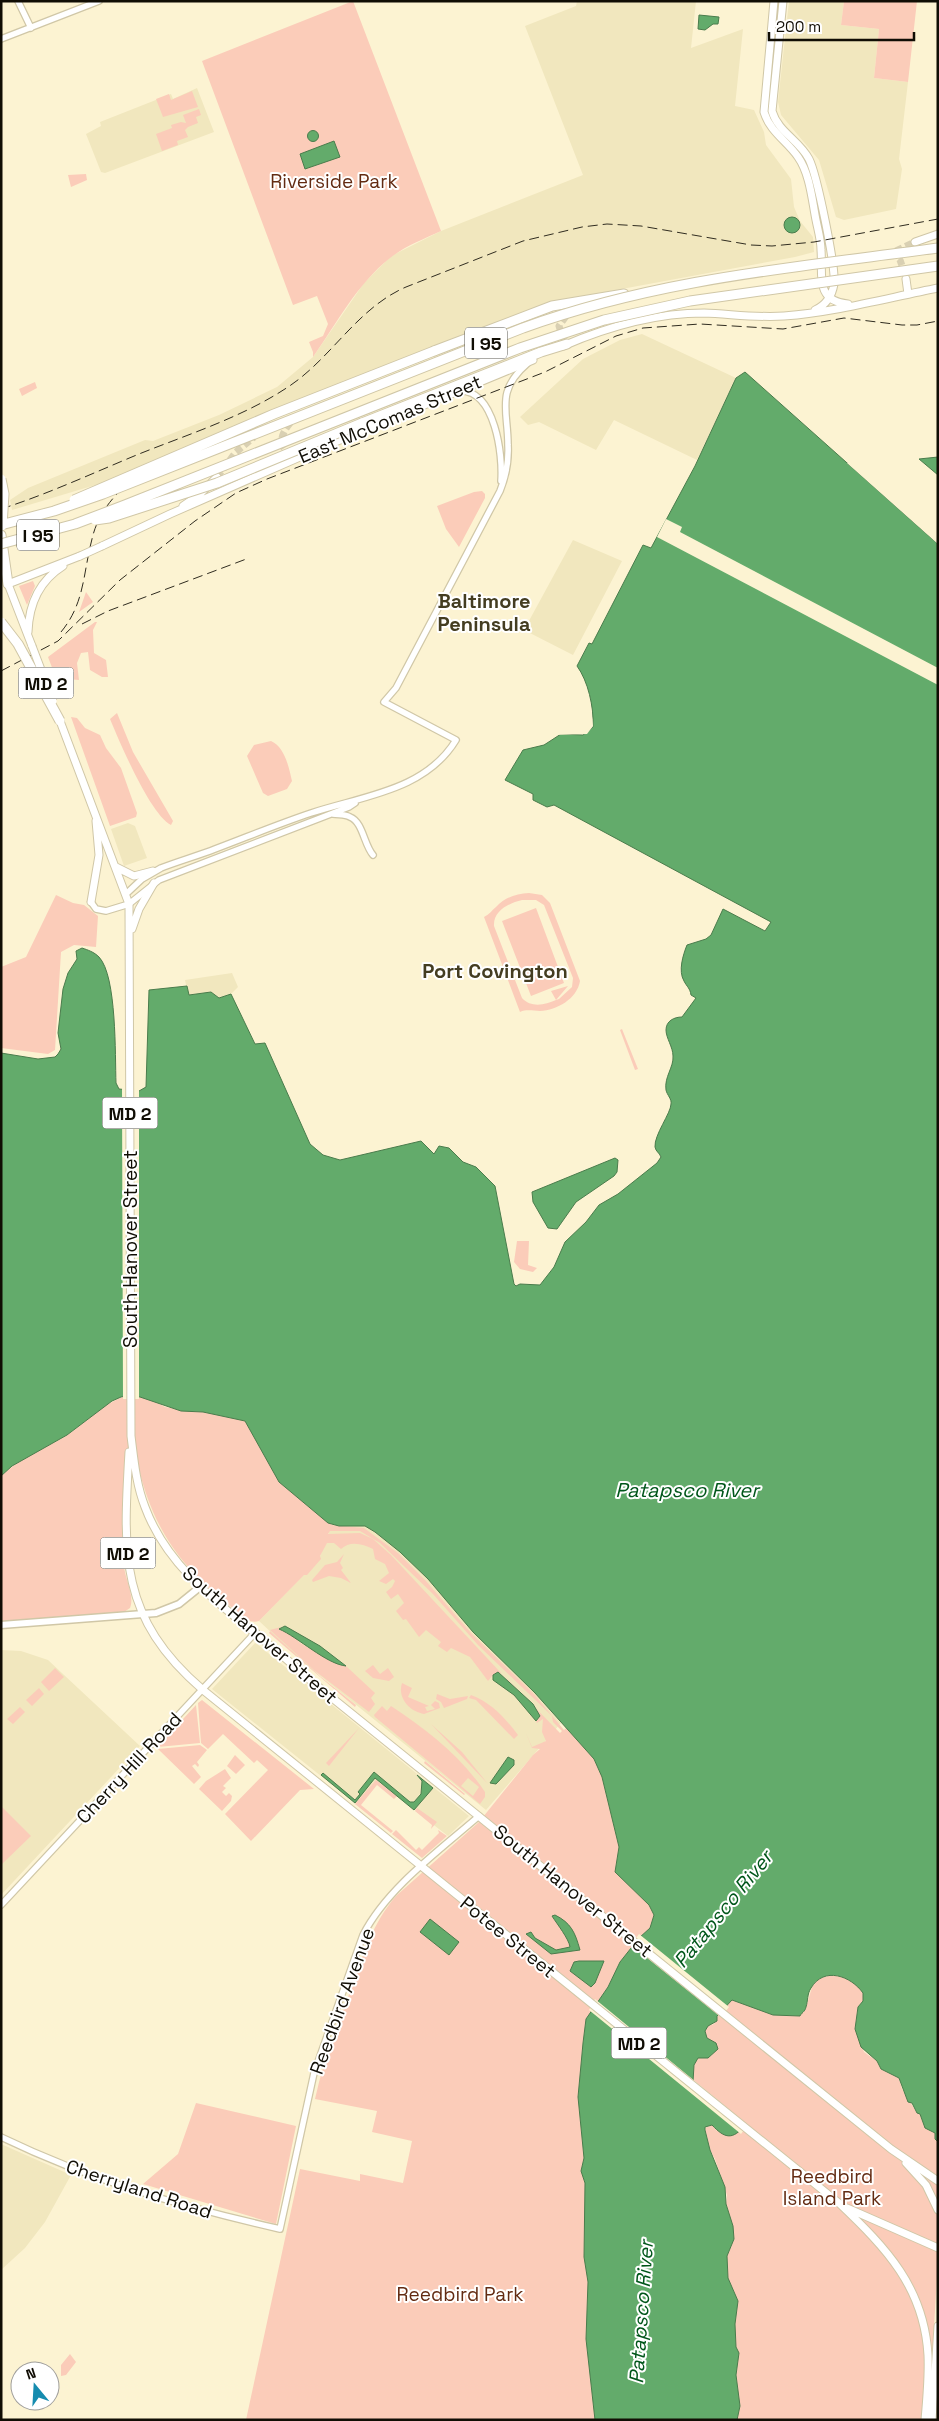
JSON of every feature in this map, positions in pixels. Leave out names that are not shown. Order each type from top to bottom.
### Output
[{"type":"highway","name":"I 95","points":[[1,525],[54,511],[112,491],[523,328],[591,305],[642,292],[695,282],[938,248]]},
{"type":"highway","name":"I 95","points":[[1,544],[75,524],[520,348],[604,320],[690,301],[938,266]]},
{"type":"highway","points":[[54,511],[87,493],[434,351],[558,304],[624,294]]},
{"type":"highway","points":[[75,524],[109,518],[205,487],[565,342]]},
{"type":"highway","points":[[1,479],[4,494],[1,530]]},
{"type":"highway","points":[[1,535],[8,584]]},
{"type":"highway","points":[[1,622],[22,652],[60,721]]},
{"type":"main road","points":[[774,1],[764,112],[768,124],[799,158],[806,173],[822,251],[821,281],[830,298],[843,303],[857,304]]},
{"type":"main road","points":[[783,1],[772,110],[777,124],[802,149],[813,169],[834,276],[830,298],[821,307],[805,313]]},
{"type":"main road","points":[[915,242],[938,234]]},
{"type":"main road","points":[[906,279],[908,294]]},
{"type":"main road","name":"East McComas Street","points":[[80,556],[316,450],[532,360],[565,342],[621,326],[673,315],[704,313],[764,317],[805,313],[938,288]]},
{"type":"main road","points":[[292,455],[316,450]]},
{"type":"main road","name":"East McComas Street","points":[[170,514],[199,495],[217,477]]},
{"type":"main road","points":[[8,584],[80,556]]},
{"type":"main road","points":[[28,635],[29,615],[37,592],[53,573],[80,556]]},
{"type":"main road","name":"South Hanover Street","points":[[1,566],[129,904],[130,1436],[136,1476],[150,1520],[172,1558],[200,1587],[256,1632],[312,1681],[892,2148],[938,2181]]},
{"type":"main road","points":[[35,574],[37,592]]},
{"type":"main road","points":[[91,902],[99,852],[93,806]]},
{"type":"main road","points":[[116,867],[134,876],[153,871]]},
{"type":"main road","points":[[130,934],[139,909],[154,883]]},
{"type":"main road","name":"Potee Street","points":[[130,1436],[127,1488],[127,1551],[133,1585],[142,1615],[155,1639],[174,1664],[203,1690],[421,1868],[840,2204],[891,2256],[906,2280],[916,2302],[923,2323],[928,2356],[925,2420]]},
{"type":"main road","points":[[1,1626],[156,1613],[174,1607],[190,1597],[200,1587]]},
{"type":"main road","name":"MD 2","points":[[892,2148],[920,2176],[938,2210]]},
{"type":"main road","points":[[840,2204],[938,2248]]},
{"type":"main road","points":[[932,2420],[938,2326]]},
{"type":"street","points":[[18,1],[31,28]]},
{"type":"street","points":[[1,39],[99,1]]},
{"type":"street","points":[[126,894],[153,871],[312,812],[357,801],[423,775],[442,760],[456,740],[384,702],[396,688],[500,491],[507,467],[507,431],[504,410],[506,395],[516,375],[532,360]]},
{"type":"street","points":[[454,392],[465,391],[475,394],[486,408],[501,450],[500,491]]},
{"type":"street","points":[[91,902],[96,909],[106,911],[129,904],[154,883],[194,866],[349,808],[357,801]]},
{"type":"street","points":[[334,814],[356,820],[368,849],[373,856]]},
{"type":"street","name":"Cherry Hill Road","points":[[1,1905],[256,1632]]},
{"type":"street","name":"Reedbird Avenue","points":[[280,2229],[314,2073],[368,1924],[382,1905],[479,1816]]},
{"type":"street","name":"Cherryland Road","points":[[1,2137],[79,2171],[132,2191],[190,2208],[280,2229]]},
{"type":"shaded area","points":[[577,1],[696,1],[691,48],[743,29],[735,106],[754,110],[764,132],[766,145],[791,179],[794,207],[800,221],[813,237],[814,252],[551,302],[318,393],[142,471],[12,510],[10,500],[28,488],[145,440],[153,441],[219,415],[277,387],[313,357],[364,283],[391,256],[441,231],[583,175],[525,26],[576,6]]},
{"type":"shaded area","points":[[789,1],[844,1],[841,25],[879,29],[874,78],[908,82],[899,159],[902,169],[896,209],[844,220],[836,217],[819,160],[781,115],[778,102]]},
{"type":"shaded area","points":[[197,88],[214,132],[105,173],[101,172],[86,134],[101,126],[100,122],[171,94],[173,99]]},
{"type":"shaded area","points":[[642,334],[736,378],[697,460],[614,420],[596,450],[539,422],[528,425],[520,417],[583,359],[620,340]]},
{"type":"shaded area","points":[[573,540],[622,561],[573,655],[524,630]]},
{"type":"shaded area","points":[[128,823],[135,826],[147,858],[124,866],[111,829]]},
{"type":"shaded area","points":[[232,973],[238,987],[231,994],[219,998],[211,992],[188,995],[185,980]]},
{"type":"shaded area","points":[[332,1524],[339,1526],[365,1526],[400,1552],[428,1579],[473,1632],[535,1693],[561,1723],[486,1810],[302,1661],[259,1621],[319,1559]]},
{"type":"shaded area","points":[[255,1643],[469,1816],[448,1836],[377,1781],[356,1804],[212,1689]]},
{"type":"shaded area","points":[[1,1650],[21,1651],[48,1660],[140,1746],[1,1895]]},
{"type":"shaded area","points":[[1,2144],[71,2175],[45,2222],[25,2248],[1,2270]]},
{"type":"green space","name":"Riverside Park","points":[[353,1],[441,231],[402,250],[378,268],[348,304],[313,357],[309,342],[323,336],[328,324],[317,296],[293,305],[202,61]]},
{"type":"green space","points":[[844,1],[917,1],[908,82],[874,78],[879,29],[841,25]]},
{"type":"green space","points":[[192,91],[198,107],[163,117],[156,99],[169,94],[171,100]]},
{"type":"green space","points":[[199,109],[201,115],[196,117],[198,123],[185,130],[188,137],[177,141],[178,145],[162,151],[156,134],[172,128],[171,125],[181,122],[186,123],[183,115]]},
{"type":"green space","points":[[86,174],[87,180],[71,187],[68,175]]},
{"type":"green space","points":[[35,382],[37,388],[22,396],[19,389]]},
{"type":"green space","points":[[482,491],[485,494],[485,498],[459,547],[446,529],[437,506],[474,492]]},
{"type":"green space","points":[[33,581],[35,586],[27,605],[19,586]]},
{"type":"green space","points":[[86,592],[93,602],[79,612]]},
{"type":"green space","points":[[97,622],[93,630],[94,653],[106,660],[108,677],[102,677],[90,670],[88,652],[81,653],[77,663],[79,680],[56,678],[48,657]]},
{"type":"green space","points":[[117,713],[133,752],[173,821],[171,825],[154,807],[128,760],[110,719]]},
{"type":"green space","points":[[71,717],[77,718],[85,728],[100,735],[106,748],[121,768],[137,813],[136,817],[110,826]]},
{"type":"green space","points":[[271,741],[283,753],[292,781],[287,789],[268,796],[263,793],[247,756],[254,745]]},
{"type":"green space","points":[[529,893],[542,895],[550,903],[580,981],[571,998],[559,1006],[540,1011],[528,1010],[520,1012],[484,917],[507,898]],"holes":[[[522,900],[536,900],[544,905],[573,978],[572,987],[559,999],[552,1002],[534,1004],[522,998],[494,926],[494,921],[499,912],[512,903]]]},
{"type":"green space","points":[[56,895],[73,903],[84,905],[98,916],[96,947],[74,945],[61,952],[55,1050],[48,1054],[1,1048],[1,967],[26,957]]},
{"type":"green space","points":[[536,908],[564,983],[531,996],[502,921]]},
{"type":"green space","points":[[568,986],[556,1000],[551,991]]},
{"type":"green space","points":[[622,1029],[638,1069],[635,1070],[620,1030]]},
{"type":"green space","points":[[517,1241],[529,1241],[528,1265],[537,1268],[533,1272],[520,1269],[514,1262]]},
{"type":"green space","name":"Reedbird Park","points":[[130,1395],[150,1399],[165,1407],[203,1412],[245,1421],[263,1453],[306,1505],[332,1525],[364,1528],[398,1553],[426,1581],[472,1634],[534,1694],[564,1730],[566,1728],[594,1759],[602,1777],[619,1847],[615,1872],[649,1905],[654,1915],[650,1928],[639,1938],[620,1962],[608,1987],[586,2019],[583,2043],[578,2097],[584,2158],[581,2171],[585,2183],[584,2257],[588,2282],[586,2339],[595,2420],[246,2420],[300,2169],[360,2181],[360,2174],[403,2183],[412,2141],[372,2132],[377,2111],[315,2099],[331,2043],[374,1929],[396,1896],[479,1822],[533,1755],[540,1749],[532,1748],[526,1733],[532,1747],[546,1741],[542,1732],[543,1719],[537,1723],[537,1713],[534,1707],[560,1733],[562,1731],[553,1722],[552,1716],[478,1645],[433,1594],[380,1543],[360,1531],[330,1531],[328,1534],[360,1533],[373,1539],[391,1555],[501,1673],[493,1675],[488,1681],[470,1657],[451,1648],[447,1652],[438,1646],[441,1642],[426,1630],[419,1637],[406,1619],[403,1620],[396,1611],[404,1603],[398,1594],[391,1599],[386,1592],[395,1581],[393,1579],[386,1584],[379,1581],[389,1573],[385,1564],[375,1559],[373,1549],[361,1544],[348,1544],[341,1549],[334,1543],[327,1543],[320,1556],[321,1559],[259,1621],[255,1622],[244,1618],[197,1576],[171,1544],[152,1508],[138,1465],[125,1466],[123,1491],[123,1554],[131,1598],[130,1608],[124,1612],[1,1622],[1,1476],[24,1459],[66,1436],[104,1407]]},
{"type":"green space","points":[[344,1554],[340,1563],[343,1568],[341,1570],[351,1583],[341,1578],[329,1576],[313,1582],[312,1580],[325,1565],[337,1562]]},
{"type":"green space","points":[[281,1627],[280,1629],[294,1636],[300,1643],[340,1665],[346,1666],[375,1693],[371,1698],[375,1704],[369,1712],[315,1671],[270,1630]]},
{"type":"green space","points":[[270,1631],[321,1677],[356,1705],[355,1707],[269,1633]]},
{"type":"green space","points":[[373,1665],[380,1674],[388,1668],[394,1677],[389,1681],[373,1678],[365,1671]]},
{"type":"green space","points":[[55,1668],[64,1677],[49,1691],[41,1682]]},
{"type":"green space","points":[[402,1683],[412,1688],[408,1697],[429,1706],[425,1707],[427,1711],[435,1709],[431,1705],[435,1701],[439,1703],[440,1708],[424,1714],[414,1710],[403,1699],[401,1694]]},
{"type":"green space","points":[[39,1688],[44,1694],[32,1706],[26,1700]]},
{"type":"green space","points":[[437,1694],[450,1699],[468,1696],[467,1699],[444,1708],[441,1702],[436,1699]]},
{"type":"green space","points":[[471,1695],[479,1698],[498,1712],[518,1735],[514,1739],[476,1700],[469,1698]]},
{"type":"green space","points":[[202,1700],[314,1789],[300,1790],[251,1841],[225,1814],[268,1770],[257,1760],[254,1763],[223,1734],[208,1749],[201,1743],[198,1703]]},
{"type":"green space","points":[[196,1705],[200,1743],[158,1747],[159,1745]]},
{"type":"green space","points":[[382,1706],[387,1711],[391,1706],[442,1744],[465,1766],[485,1792],[485,1797],[480,1804],[375,1717],[374,1715]],"holes":[[[468,1778],[479,1787],[473,1796],[461,1786]]]},
{"type":"green space","points":[[20,1707],[25,1712],[13,1724],[7,1719]]},
{"type":"green space","points":[[431,1724],[462,1752],[488,1784]]},
{"type":"green space","points":[[359,1728],[329,1766],[326,1763]]},
{"type":"green space","points":[[200,1745],[207,1750],[197,1762],[198,1767],[195,1764],[192,1766],[201,1777],[194,1784],[158,1749]]},
{"type":"green space","points":[[235,1755],[245,1765],[236,1774],[227,1766]]},
{"type":"green space","points":[[425,1761],[465,1794],[424,1763]]},
{"type":"green space","points":[[225,1769],[231,1778],[223,1786],[226,1788],[222,1792],[226,1796],[229,1793],[232,1796],[231,1801],[222,1811],[199,1789],[206,1781]]},
{"type":"green space","points":[[376,1780],[397,1796],[394,1799],[377,1785],[361,1805],[393,1831],[391,1833],[355,1804]]},
{"type":"green space","points":[[1,1806],[31,1836],[1,1865]]},
{"type":"green space","points":[[417,1808],[437,1822],[431,1829],[432,1825],[415,1811]]},
{"type":"green space","points":[[396,1830],[416,1850],[419,1847],[422,1850],[439,1833],[438,1830],[447,1836],[422,1858],[392,1834]]},
{"type":"green space","name":"Reedbird Island Park","points":[[842,1975],[855,1983],[863,1993],[863,2001],[858,2007],[855,2029],[864,2052],[877,2061],[881,2069],[899,2078],[902,2089],[917,2113],[920,2114],[924,2126],[935,2133],[938,2142],[938,2259],[933,2344],[923,2420],[737,2420],[740,2406],[736,2375],[739,2353],[736,2347],[735,2324],[738,2301],[728,2278],[727,2256],[732,2245],[733,2226],[726,2204],[727,2195],[710,2150],[705,2128],[712,2125],[717,2131],[698,2095],[693,2075],[694,2066],[698,2058],[711,2056],[715,2051],[714,2043],[707,2038],[705,2031],[708,2026],[714,2024],[717,2017],[732,2000],[773,2015],[800,2016],[805,2009],[815,1982],[824,1977]]},
{"type":"green space","points":[[196,2103],[296,2126],[276,2224],[143,2184],[178,2154]]},
{"type":"green space","points":[[70,2354],[76,2362],[66,2375],[61,2376],[61,2365]]},
{"type":"water","points":[[699,15],[719,17],[718,24],[713,24],[705,30],[698,29]]},
{"type":"water","points":[[313,130],[319,136],[313,142],[307,136]]},
{"type":"water","points":[[334,141],[340,157],[305,169],[300,154]]},
{"type":"water","points":[[792,217],[798,219],[800,225],[798,231],[792,233],[786,231],[784,225],[786,219]]},
{"type":"water","name":"Patapsco River","points":[[745,372],[938,544],[938,2142],[935,2139],[935,2133],[925,2128],[920,2114],[917,2113],[912,2103],[908,2102],[899,2078],[881,2069],[877,2061],[861,2047],[855,2029],[858,2007],[863,2001],[863,1993],[852,1982],[845,1978],[830,1975],[816,1981],[810,1990],[805,2009],[800,2016],[773,2015],[732,2000],[717,2016],[717,2021],[708,2026],[705,2031],[707,2038],[716,2043],[718,2049],[708,2058],[698,2058],[694,2065],[693,2082],[745,2125],[737,2133],[729,2136],[721,2133],[712,2125],[705,2127],[710,2150],[725,2187],[726,2204],[733,2226],[734,2239],[727,2256],[728,2278],[738,2301],[735,2324],[736,2347],[739,2353],[736,2375],[740,2406],[737,2420],[595,2420],[586,2339],[588,2282],[584,2257],[585,2183],[581,2171],[584,2158],[578,2097],[583,2043],[586,2019],[608,1987],[620,1962],[639,1938],[650,1928],[654,1915],[649,1905],[615,1872],[619,1847],[602,1777],[594,1759],[535,1693],[473,1632],[428,1579],[400,1552],[365,1526],[339,1526],[328,1523],[279,1482],[245,1421],[203,1412],[181,1411],[130,1395],[121,1397],[112,1401],[67,1435],[12,1466],[1,1476],[1,1053],[38,1059],[55,1057],[58,1054],[61,1049],[58,1033],[63,989],[68,973],[77,959],[76,951],[82,948],[93,952],[99,957],[105,967],[109,981],[114,1017],[116,1083],[119,1089],[139,1091],[146,1087],[149,990],[187,986],[189,995],[211,992],[219,998],[231,994],[255,1044],[265,1043],[310,1144],[323,1155],[340,1160],[421,1141],[434,1154],[439,1146],[449,1148],[463,1162],[476,1167],[495,1186],[514,1284],[516,1286],[520,1284],[540,1285],[554,1267],[565,1242],[586,1222],[599,1205],[618,1194],[657,1163],[661,1157],[655,1149],[655,1142],[671,1104],[666,1085],[673,1060],[666,1027],[671,1020],[682,1017],[696,998],[691,995],[681,973],[687,945],[706,939],[711,935],[723,909],[765,931],[771,922],[554,805],[547,807],[533,800],[533,794],[505,780],[523,750],[544,745],[561,734],[583,735],[593,727],[590,695],[577,666],[589,643],[592,644],[643,545],[651,548],[695,466],[736,378]]},
{"type":"water","points":[[938,457],[938,475],[919,459]]},
{"type":"water","points":[[615,1158],[618,1160],[617,1172],[614,1176],[576,1202],[557,1229],[548,1228],[533,1202],[532,1192]]},
{"type":"water","points":[[285,1626],[320,1646],[346,1666],[321,1656],[279,1629]]},
{"type":"water","points":[[498,1672],[533,1704],[540,1716],[536,1721],[514,1695],[493,1680],[493,1675]]},
{"type":"water","points":[[508,1757],[514,1760],[514,1765],[496,1784],[490,1783]]},
{"type":"water","points":[[374,1772],[410,1802],[414,1802],[421,1794],[422,1781],[417,1775],[433,1788],[414,1810],[375,1778],[355,1803],[321,1775],[323,1773],[355,1800],[360,1794],[358,1792]]},
{"type":"water","points":[[555,1915],[565,1921],[572,1929],[580,1950],[551,1954],[526,1934],[531,1932],[535,1938],[556,1950],[570,1947],[552,1916]]},
{"type":"water","points":[[430,1919],[459,1942],[449,1955],[420,1932]]},
{"type":"water","points":[[604,1961],[595,1983],[591,1987],[570,1971],[574,1962]]},
{"type":"pier","points":[[847,463],[850,463],[938,540],[938,544]]},
{"type":"pier","points":[[666,519],[682,527],[680,532],[938,668],[938,685],[657,537]]},
{"type":"pier","points":[[591,707],[593,726],[587,734],[553,735],[561,731],[582,733],[589,729],[591,717],[589,708]]},
{"type":"pier","points":[[122,1087],[139,1089],[139,1399],[123,1399]]},
{"type":"pier","points":[[639,1934],[729,2007],[721,2017],[631,1945]]},
{"type":"pier","points":[[595,1999],[747,2124],[741,2134],[589,2010]]},
{"type":"tunnel","points":[[896,251],[915,242]]},
{"type":"tunnel","points":[[891,252],[900,260],[905,274]]},
{"type":"tunnel","points":[[564,341],[559,326],[569,312]]},
{"type":"tunnel","points":[[292,455],[283,447],[282,438],[293,420]]},
{"type":"tunnel","points":[[217,477],[236,452],[254,437]]},
{"type":"railway","points":[[1,509],[53,490],[215,424],[271,398],[303,376],[318,363],[358,320],[389,296],[406,287],[523,241],[582,227],[607,224],[641,226],[751,245],[772,246],[814,242],[938,219]]},
{"type":"railway","points":[[1,671],[58,641],[120,580],[195,521],[236,493],[267,479],[545,372],[616,336],[643,328],[700,324],[783,329],[844,318],[902,325],[917,325],[938,321]]},
{"type":"railway","points":[[61,632],[69,621],[79,599],[92,539],[103,512],[122,489],[145,471],[171,456]]},
{"type":"railway","points":[[82,624],[108,611],[249,558]]},
{"type":"district","name":"Baltimore Peninsula","points":[[484,612]]},
{"type":"district","name":"Port Covington","points":[[495,971]]}]
